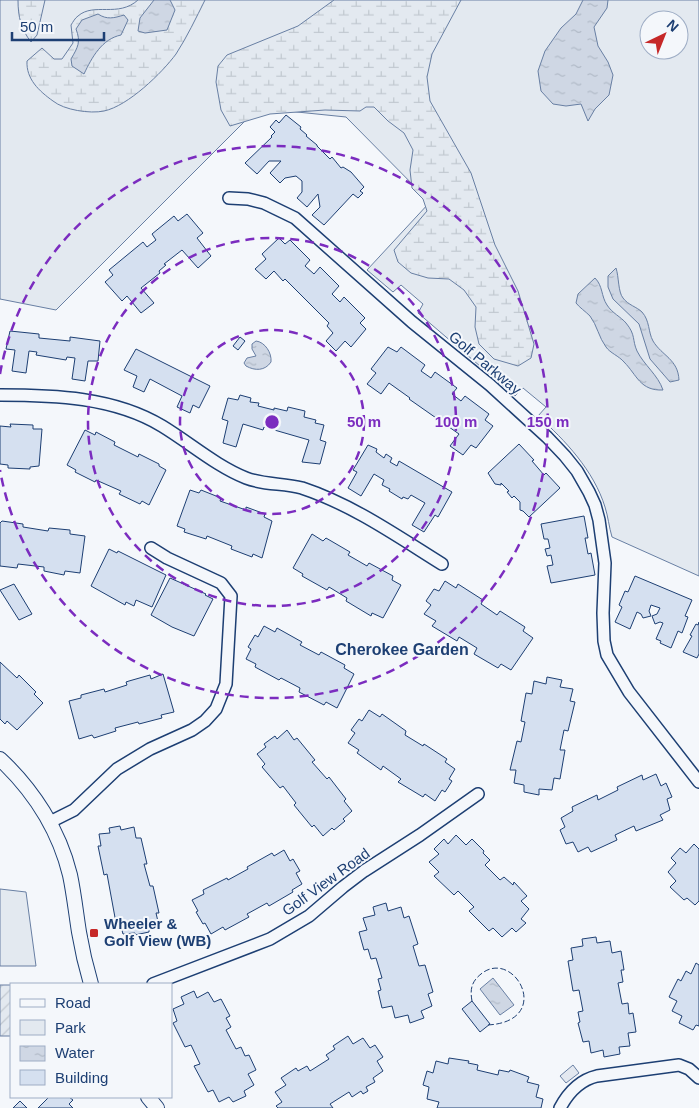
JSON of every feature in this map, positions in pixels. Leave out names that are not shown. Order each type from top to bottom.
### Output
[{"type":"street","name":"Golf Parkway","points":[[229,198],[248,199],[264,203],[295,218],[306,226],[412,322],[490,385],[565,456],[577,471],[589,492],[599,520],[605,564],[603,612],[604,641],[607,655],[629,692],[699,782]]},
{"type":"street","points":[[0,395],[98,402],[143,416],[229,470],[247,479],[302,488],[362,514],[442,564]]},
{"type":"street","points":[[50,822],[74,810],[117,769],[131,760],[192,730],[205,721],[221,700],[226,684],[231,596],[220,583],[167,558],[152,548]]},
{"type":"street","points":[[0,759],[31,792],[50,822],[62,851],[70,874],[82,947],[91,983]]},
{"type":"street","name":"Golf View Road","points":[[156,983],[270,939],[309,916],[364,871],[420,836],[478,794]]},
{"type":"street","points":[[560,1108],[576,1087],[586,1079],[597,1076],[679,1066],[689,1070],[699,1078]]},
{"type":"street","points":[[149,1098],[157,1108]]},
{"type":"green space","points":[[0,0],[699,0],[699,576],[612,537],[605,507],[594,481],[578,457],[538,416],[546,407],[523,388],[515,396],[418,313],[423,304],[401,285],[393,292],[367,270],[430,202],[346,117],[258,108],[56,310],[0,299]]},
{"type":"green space","points":[[18,0],[45,0],[37,35],[31,42],[21,22]]},
{"type":"green space","points":[[138,0],[205,0],[176,54],[144,88],[113,108],[92,112],[64,107],[38,89],[31,79],[27,61],[42,48],[54,59],[62,59],[73,43],[71,25],[84,12],[122,8]]},
{"type":"green space","points":[[334,0],[461,0],[432,54],[427,77],[430,101],[471,173],[495,245],[518,291],[534,344],[531,358],[518,366],[494,359],[479,344],[475,327],[476,307],[464,290],[449,279],[428,278],[411,273],[398,262],[394,250],[427,211],[423,199],[412,188],[410,170],[413,150],[404,133],[374,107],[366,107],[360,111],[325,110],[270,114],[230,126],[221,110],[216,82],[218,66],[227,55],[298,26]]},
{"type":"green space","points":[[0,889],[26,892],[36,966],[0,966]]},
{"type":"green space","points":[[0,985],[10,985],[10,1036],[0,1036]]},
{"type":"shaded area","points":[[573,1065],[579,1073],[566,1083],[560,1076]]},
{"type":"water","points":[[154,0],[170,0],[175,10],[167,30],[145,33],[138,31],[140,18]]},
{"type":"water","points":[[583,0],[608,0],[607,8],[594,27],[598,46],[608,62],[613,75],[609,95],[595,109],[588,121],[581,104],[566,106],[553,104],[541,91],[538,71],[545,51],[561,28],[576,14]]},
{"type":"water","points":[[98,14],[111,18],[124,15],[128,20],[121,35],[108,40],[98,50],[84,74],[72,66],[71,59],[77,48],[78,41],[76,29],[82,20]]},
{"type":"water","points":[[616,268],[621,295],[627,302],[645,315],[653,341],[673,362],[679,380],[670,382],[650,359],[639,324],[613,299],[608,287],[608,276]]},
{"type":"water","points":[[595,278],[607,305],[629,327],[633,334],[637,351],[663,390],[655,390],[644,385],[622,360],[608,349],[590,316],[576,303],[578,294]]},
{"type":"water","points":[[256,341],[265,346],[271,359],[269,365],[260,369],[249,368],[244,363],[247,358],[256,356],[252,349],[252,344]]},
{"type":"water","points":[[493,978],[514,1005],[500,1015],[480,989]]},
{"type":"building","points":[[286,115],[301,127],[300,129],[306,136],[330,159],[332,157],[341,168],[343,167],[351,172],[364,187],[360,191],[363,193],[358,198],[353,194],[324,225],[312,215],[320,207],[318,194],[307,207],[297,198],[302,192],[302,181],[296,176],[285,178],[280,183],[270,173],[281,161],[269,161],[257,174],[245,163],[272,137],[275,132],[270,127],[276,120],[279,123]]},
{"type":"building","points":[[187,214],[203,233],[197,238],[211,256],[198,268],[182,250],[164,264],[166,265],[159,271],[160,273],[141,288],[154,303],[141,313],[127,296],[122,301],[105,282],[113,275],[109,270],[143,242],[147,247],[156,240],[152,234],[174,216],[178,221]]},
{"type":"building","points":[[279,238],[285,244],[290,240],[310,260],[305,266],[314,274],[320,267],[339,286],[332,294],[340,302],[344,297],[365,318],[360,323],[366,329],[351,347],[345,341],[336,351],[326,341],[333,333],[327,326],[329,323],[285,279],[283,281],[274,271],[266,279],[255,269],[266,259],[262,254]]},
{"type":"building","points":[[10,331],[39,334],[39,338],[70,341],[70,337],[100,341],[98,361],[88,361],[85,381],[72,379],[75,358],[67,357],[66,360],[36,355],[37,352],[29,351],[26,373],[12,371],[15,350],[6,349]]},
{"type":"building","points":[[240,337],[245,341],[238,350],[233,346]]},
{"type":"building","points":[[388,347],[397,352],[401,347],[425,365],[421,371],[431,378],[435,372],[457,388],[452,394],[461,401],[465,396],[489,414],[485,420],[493,426],[476,448],[471,445],[463,455],[450,446],[459,434],[389,383],[381,394],[367,384],[376,373],[371,369]]},
{"type":"building","points":[[136,349],[210,386],[199,408],[193,405],[190,413],[177,407],[182,396],[150,379],[144,392],[133,387],[137,376],[124,370]]},
{"type":"building","points":[[240,395],[251,398],[250,402],[259,403],[258,406],[274,410],[274,408],[287,411],[288,407],[305,411],[304,417],[316,420],[315,423],[324,425],[320,440],[326,442],[320,464],[302,462],[309,440],[264,427],[263,430],[243,424],[236,447],[223,443],[228,421],[222,419],[228,398],[238,400]]},
{"type":"building","points":[[10,424],[33,425],[33,429],[42,429],[39,466],[30,467],[30,469],[8,468],[8,465],[0,464],[0,426],[11,427]]},
{"type":"building","points":[[85,430],[95,435],[96,432],[115,442],[114,445],[138,457],[139,454],[159,464],[159,466],[166,470],[149,505],[142,501],[140,504],[119,494],[121,491],[96,480],[95,482],[75,472],[76,470],[67,465]]},
{"type":"building","points":[[519,444],[534,460],[532,461],[544,475],[546,473],[560,488],[529,517],[520,510],[520,502],[514,496],[512,498],[507,492],[509,491],[501,483],[501,485],[495,484],[488,473]]},
{"type":"building","points":[[368,445],[377,449],[376,452],[384,458],[386,454],[392,458],[390,462],[397,466],[399,461],[452,492],[438,517],[435,515],[424,532],[412,525],[425,503],[411,495],[408,499],[403,497],[402,499],[382,485],[384,480],[374,474],[361,496],[348,488],[357,472],[353,470]]},
{"type":"building","points":[[190,490],[199,493],[201,490],[221,498],[220,501],[265,514],[264,517],[272,521],[262,558],[253,554],[252,557],[231,549],[232,546],[207,536],[206,539],[184,532],[185,529],[177,526]]},
{"type":"building","points":[[584,516],[588,538],[585,538],[588,554],[591,553],[595,575],[551,583],[547,566],[553,565],[551,555],[547,556],[545,549],[550,548],[548,539],[544,539],[541,524]]},
{"type":"building","points":[[2,521],[23,524],[23,527],[48,531],[49,528],[70,530],[70,534],[85,536],[80,573],[65,571],[64,575],[44,571],[44,567],[18,564],[17,568],[0,566],[0,523]]},
{"type":"building","points":[[312,534],[323,541],[326,538],[350,552],[348,555],[367,566],[369,563],[393,576],[392,580],[401,585],[383,618],[372,613],[371,616],[346,601],[347,598],[329,587],[327,590],[302,576],[303,574],[293,568]]},
{"type":"building","points":[[109,549],[117,553],[118,551],[166,575],[152,607],[136,600],[134,606],[126,602],[125,605],[91,586]]},
{"type":"building","points":[[635,576],[692,600],[685,616],[688,617],[682,633],[678,631],[671,648],[656,639],[663,623],[655,624],[652,616],[657,614],[660,608],[651,605],[649,611],[651,616],[643,618],[637,612],[630,629],[615,622],[622,607],[619,605],[625,591],[628,592]]},
{"type":"building","points":[[170,578],[213,599],[194,636],[172,627],[151,615]]},
{"type":"building","points":[[445,581],[456,588],[458,584],[483,600],[481,604],[497,615],[500,611],[525,627],[523,631],[533,638],[511,670],[501,664],[498,668],[474,654],[477,648],[459,637],[457,641],[432,626],[436,621],[424,614],[431,605],[426,601],[434,589],[439,591]]},
{"type":"building","points":[[14,584],[32,614],[19,620],[0,590]]},
{"type":"building","points":[[699,622],[699,654],[697,658],[683,652],[692,636],[690,635]]},
{"type":"building","points":[[264,626],[275,632],[277,628],[302,642],[300,645],[319,655],[321,652],[345,665],[344,668],[354,674],[337,708],[326,702],[324,705],[299,692],[300,688],[281,678],[279,680],[255,667],[256,664],[246,659],[251,649],[248,647],[255,635],[258,637]]},
{"type":"building","points":[[0,662],[17,678],[19,675],[36,692],[34,694],[43,703],[17,730],[7,721],[5,724],[0,719]]},
{"type":"building","points":[[163,674],[174,712],[161,715],[162,718],[115,728],[116,731],[94,738],[92,735],[79,739],[69,701],[81,698],[81,695],[104,689],[105,692],[127,685],[126,682],[129,681],[150,675],[151,679]]},
{"type":"building","points":[[547,677],[562,680],[560,687],[573,689],[570,701],[575,702],[568,731],[564,730],[560,750],[565,750],[560,779],[554,778],[552,790],[539,789],[539,795],[524,792],[524,785],[514,783],[516,770],[510,770],[517,741],[521,742],[525,722],[521,721],[526,693],[532,694],[534,681],[546,684]]},
{"type":"building","points":[[369,710],[380,717],[382,714],[406,731],[405,735],[423,746],[424,744],[447,759],[445,762],[455,769],[449,779],[452,781],[445,792],[442,790],[435,801],[425,794],[423,797],[398,782],[401,779],[383,766],[381,770],[357,753],[359,750],[348,743],[355,733],[351,730],[359,719],[362,721]]},
{"type":"building","points":[[287,730],[294,740],[297,738],[315,760],[312,762],[327,779],[329,777],[346,799],[344,801],[352,811],[343,819],[345,821],[334,830],[332,828],[323,836],[314,825],[312,827],[294,805],[296,803],[283,786],[280,788],[262,767],[265,764],[257,754],[266,747],[264,744],[275,736],[277,739]]},
{"type":"building","points":[[656,774],[661,786],[666,783],[672,797],[667,799],[670,810],[660,815],[663,820],[636,831],[634,826],[615,835],[617,840],[591,852],[588,847],[578,852],[573,842],[566,844],[560,830],[565,827],[561,818],[573,811],[572,807],[597,795],[598,800],[618,790],[617,787],[642,775],[643,780]]},
{"type":"building","points":[[120,826],[121,830],[134,827],[136,838],[141,838],[147,864],[144,864],[150,886],[153,886],[159,913],[156,913],[159,926],[149,928],[149,932],[135,935],[135,933],[123,934],[120,923],[116,923],[107,874],[104,875],[98,846],[101,846],[99,834],[110,833],[109,828]]},
{"type":"building","points":[[456,835],[466,845],[472,839],[490,860],[485,865],[500,880],[504,877],[513,885],[514,882],[527,896],[521,901],[529,909],[521,919],[526,923],[516,932],[512,928],[502,937],[493,928],[489,931],[469,911],[474,907],[458,891],[454,895],[434,876],[439,872],[429,862],[439,854],[434,849],[444,839],[448,844]]},
{"type":"building","points":[[694,844],[699,849],[699,901],[695,905],[687,898],[684,900],[670,887],[676,881],[668,872],[676,863],[671,858],[680,848],[686,853]]},
{"type":"building","points":[[284,850],[290,861],[293,859],[300,871],[296,873],[302,884],[292,890],[293,892],[269,906],[267,903],[247,914],[249,917],[225,930],[223,927],[211,934],[196,912],[198,911],[192,900],[204,894],[203,890],[227,878],[228,880],[272,853],[274,856]]},
{"type":"building","points":[[386,903],[388,911],[401,907],[404,918],[409,916],[418,944],[413,946],[419,966],[425,965],[433,992],[428,994],[432,1006],[421,1011],[424,1018],[410,1023],[408,1015],[395,1018],[392,1006],[382,1008],[378,991],[381,990],[378,979],[382,978],[376,958],[371,959],[368,949],[364,950],[359,932],[367,930],[363,918],[375,915],[373,907]]},
{"type":"building","points":[[596,937],[597,943],[610,941],[612,953],[621,951],[624,970],[621,970],[623,982],[618,983],[622,1004],[628,1003],[629,1014],[633,1013],[636,1032],[628,1033],[630,1046],[619,1047],[620,1054],[604,1057],[603,1050],[591,1053],[589,1041],[583,1042],[578,1023],[580,1022],[578,1012],[583,1011],[579,990],[573,991],[568,961],[573,960],[571,948],[583,946],[582,939]]},
{"type":"building","points":[[696,963],[699,965],[699,1026],[696,1025],[693,1030],[679,1023],[682,1016],[672,1011],[677,1001],[669,997],[678,979],[681,981],[686,971],[691,974]]},
{"type":"building","points":[[194,991],[197,998],[208,992],[214,1002],[221,999],[230,1016],[226,1018],[231,1027],[226,1030],[236,1049],[241,1047],[245,1056],[249,1055],[256,1070],[248,1074],[254,1085],[244,1091],[246,1096],[233,1102],[229,1097],[219,1102],[213,1090],[208,1092],[194,1066],[200,1064],[191,1045],[185,1047],[173,1023],[177,1021],[173,1009],[184,1004],[181,997]]},
{"type":"building","points":[[472,1001],[490,1024],[480,1032],[462,1009]]},
{"type":"building","points":[[348,1036],[353,1044],[363,1038],[370,1048],[375,1045],[383,1057],[377,1061],[383,1071],[373,1078],[375,1082],[366,1087],[368,1091],[363,1094],[361,1091],[352,1097],[349,1092],[330,1104],[333,1108],[278,1108],[276,1106],[282,1102],[275,1092],[286,1085],[281,1078],[296,1068],[298,1071],[307,1066],[310,1071],[329,1059],[326,1055],[335,1049],[333,1046]]},
{"type":"building","points":[[449,1058],[469,1061],[468,1063],[478,1065],[477,1070],[498,1075],[499,1070],[509,1072],[510,1070],[529,1077],[527,1082],[539,1085],[536,1097],[543,1099],[541,1108],[437,1108],[439,1102],[427,1099],[429,1087],[423,1085],[427,1071],[433,1073],[436,1061],[448,1064]]},
{"type":"building","points":[[48,1098],[70,1098],[73,1100],[69,1104],[73,1108],[38,1108]]},
{"type":"building","points":[[20,1101],[27,1108],[13,1108]]},
{"type":"fence","points":[[472,1001],[472,986],[481,974],[494,968],[505,970],[515,977],[522,988],[524,1000],[520,1012],[508,1021],[488,1025]]},
{"type":"place","name":"Wheeler & Golf View (WB)","points":[[94,933]]},
{"type":"district","name":"Cherokee Garden","points":[[402,649]]}]
